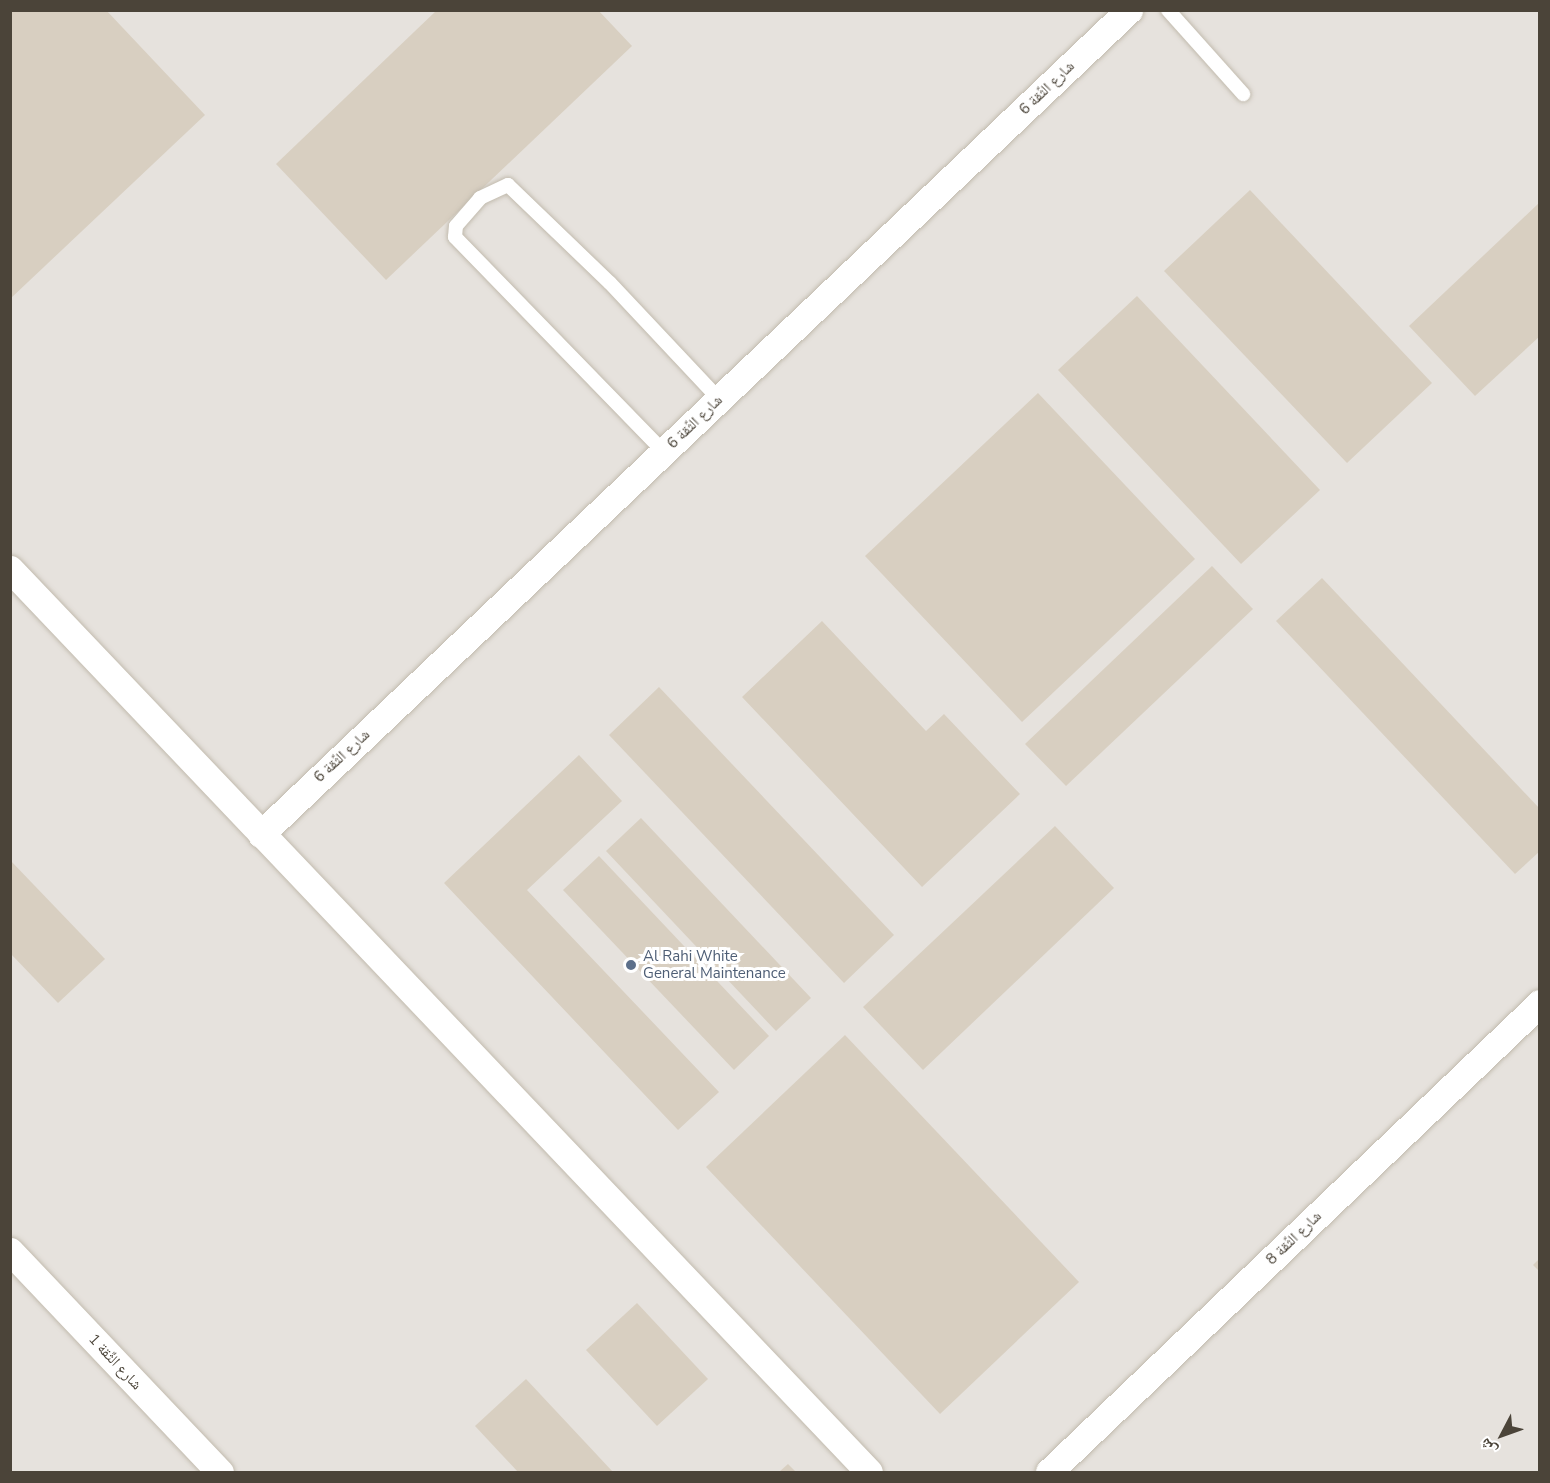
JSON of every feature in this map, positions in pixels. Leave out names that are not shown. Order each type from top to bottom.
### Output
[{"type":"street","name":"شارع الثِّقة 6","points":[[261,834],[1129,10]]},
{"type":"street","points":[[10,569],[869,1473]]},
{"type":"street","name":"شارع الثِّقة 8","points":[[1049,1473],[1539,1003]]},
{"type":"street","name":"شارع الثِّقة 1","points":[[10,1251],[220,1473]]},
{"type":"lane","points":[[1168,10],[1243,94]]},
{"type":"lane","points":[[664,452],[455,237],[456,226],[480,198],[508,186],[610,283],[719,399]]},
{"type":"shaded area","points":[[10,11],[1539,11],[1539,1472],[11,1472]]},
{"type":"building","points":[[10,10],[106,10],[205,115],[10,299]]},
{"type":"building","points":[[437,10],[598,10],[632,46],[386,280],[276,164]]},
{"type":"building","points":[[1250,190],[1432,383],[1347,463],[1164,271]]},
{"type":"building","points":[[1540,202],[1540,336],[1475,396],[1409,326]]},
{"type":"building","points":[[1137,296],[1320,490],[1241,564],[1058,370]]},
{"type":"building","points":[[1038,393],[1195,559],[1022,722],[865,556]]},
{"type":"building","points":[[1212,566],[1253,609],[1066,786],[1025,744]]},
{"type":"building","points":[[1322,578],[1540,809],[1540,851],[1515,874],[1276,621]]},
{"type":"building","points":[[822,621],[926,731],[944,714],[1020,794],[922,887],[742,697]]},
{"type":"building","points":[[659,687],[894,935],[844,983],[609,735]]},
{"type":"building","points":[[579,755],[622,801],[527,890],[719,1092],[678,1130],[444,883]]},
{"type":"building","points":[[641,818],[811,998],[776,1031],[606,851]]},
{"type":"building","points":[[1055,826],[1114,888],[923,1070],[863,1007]]},
{"type":"building","points":[[599,856],[769,1036],[734,1070],[563,890]]},
{"type":"building","points":[[10,860],[105,959],[58,1003],[10,953]]},
{"type":"building","points":[[845,1035],[1079,1282],[940,1414],[706,1167]]},
{"type":"building","points":[[1540,1258],[1540,1272],[1533,1265]]},
{"type":"building","points":[[637,1303],[708,1379],[657,1426],[586,1350]]},
{"type":"building","points":[[526,1379],[613,1472],[518,1472],[475,1426]]},
{"type":"building","points":[[788,1464],[796,1472],[779,1472]]},
{"type":"place","name":"Al Rahi White General Maintenance","points":[[631,965]]}]
